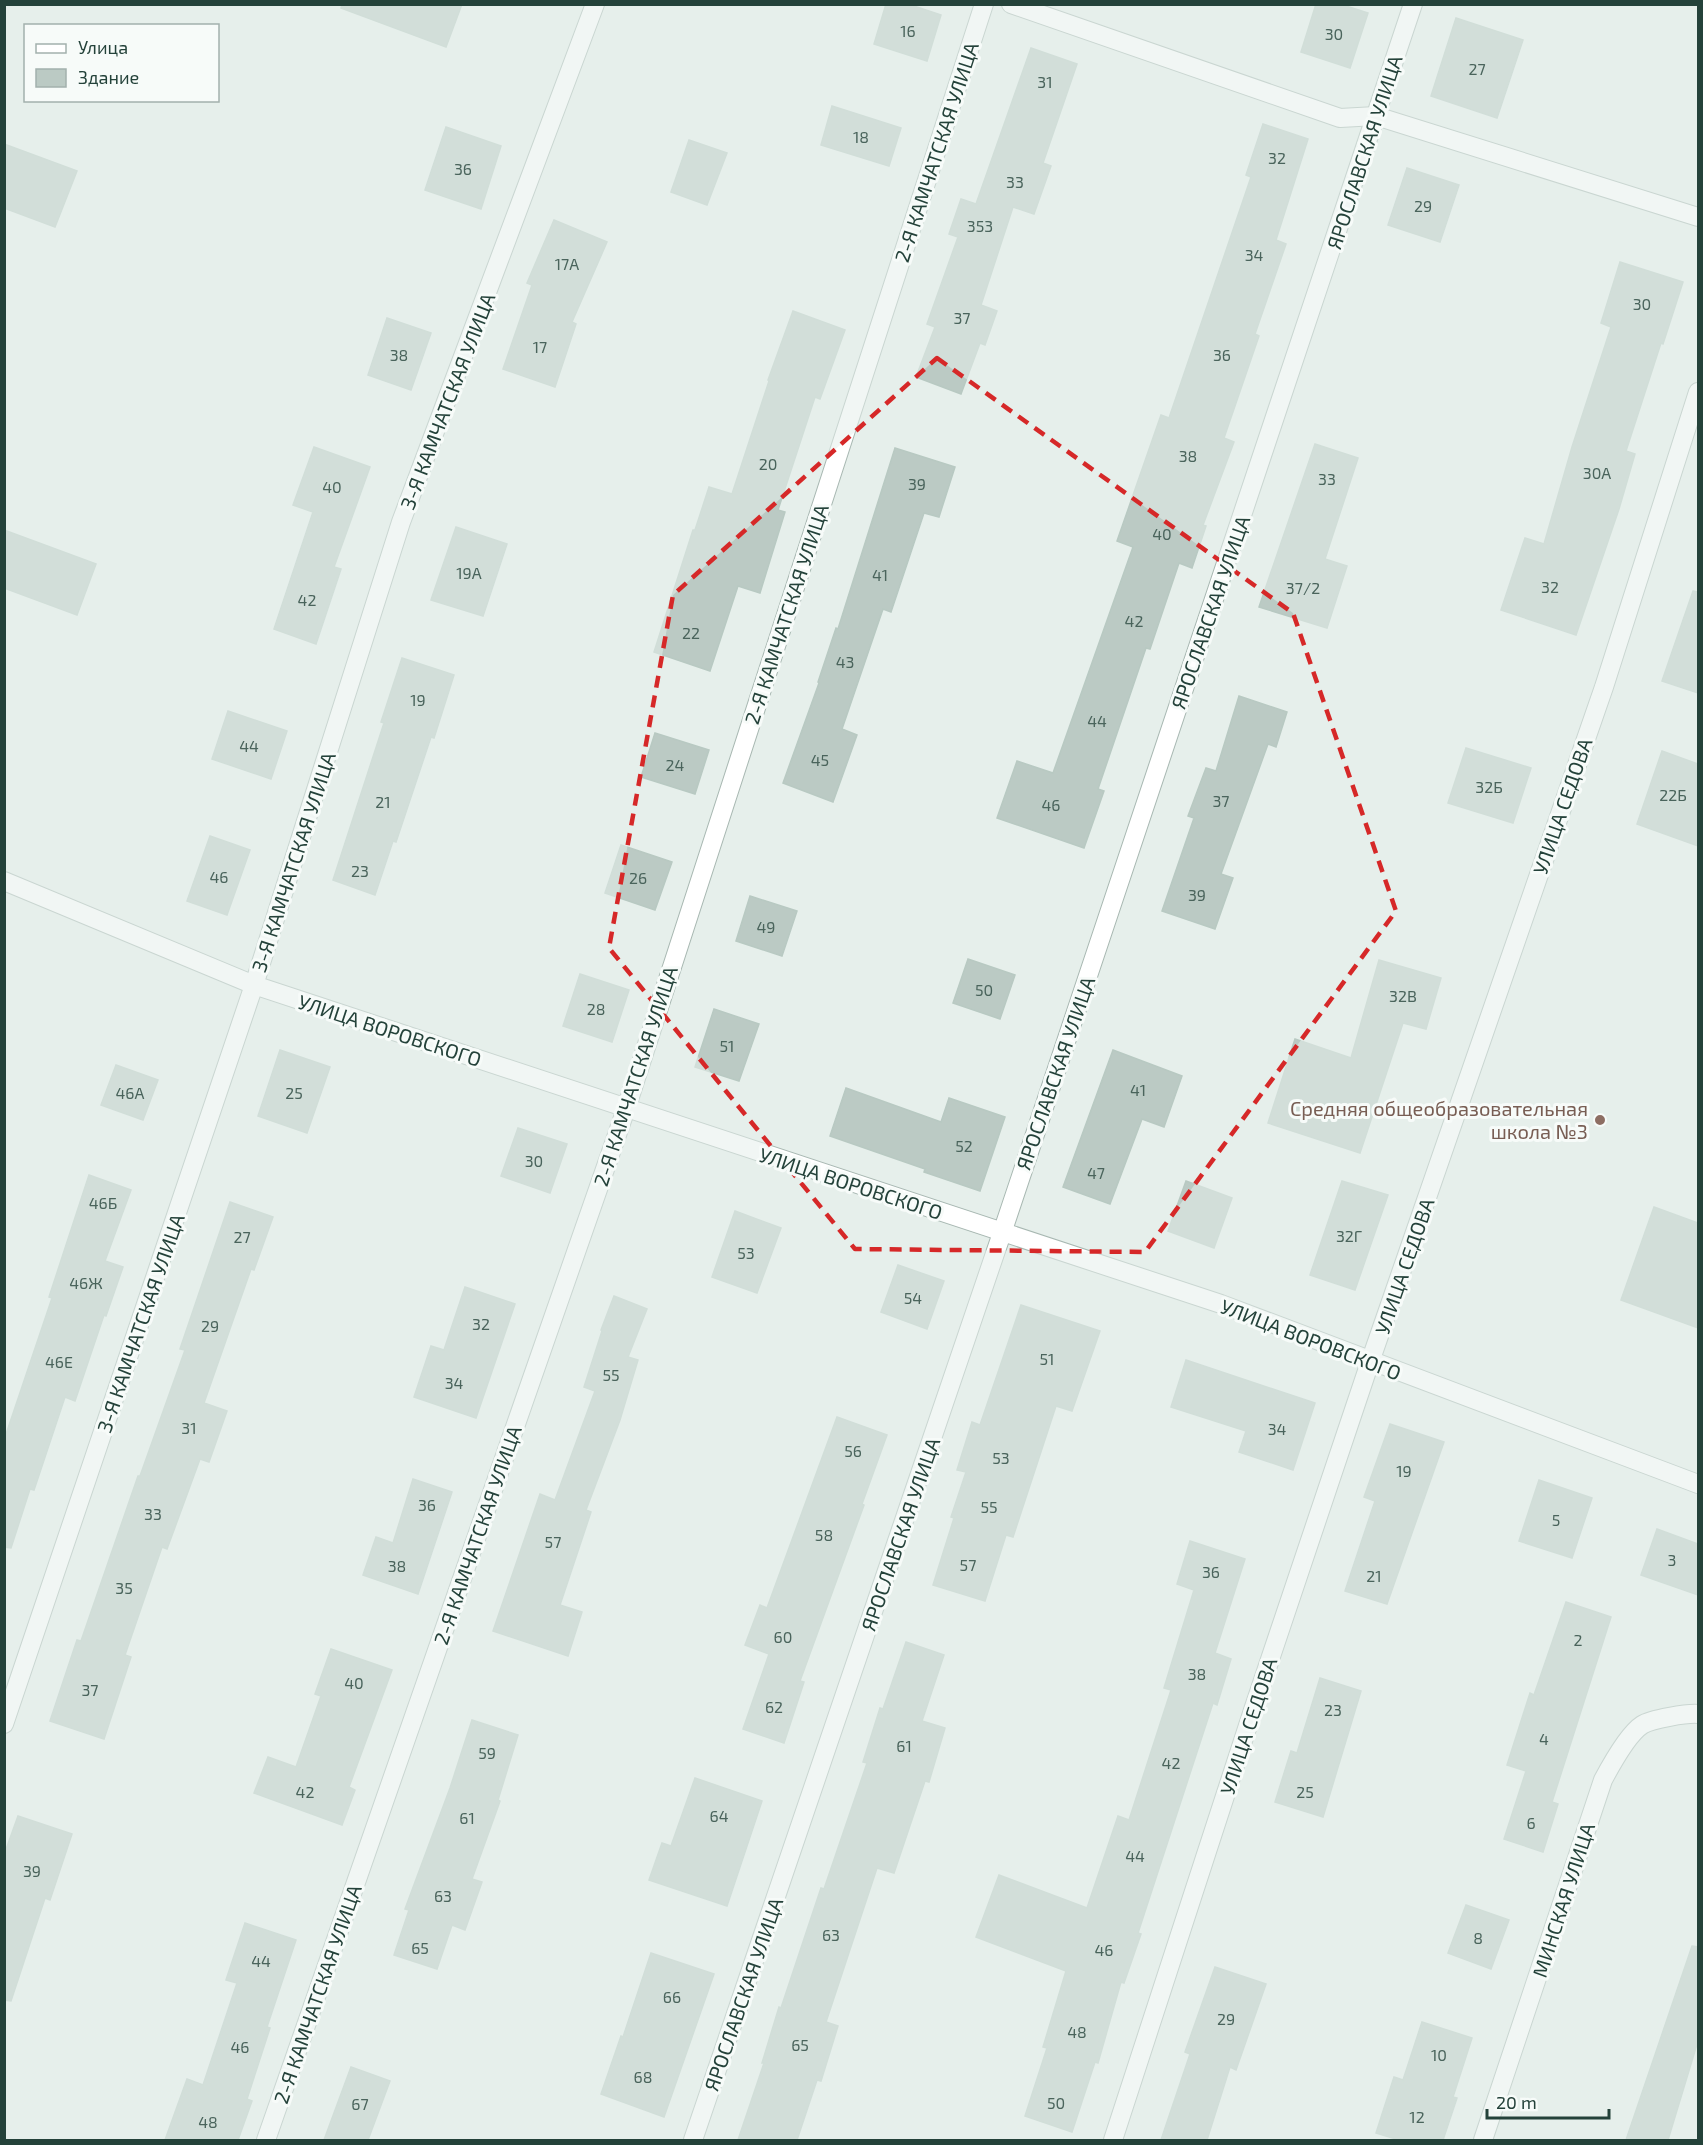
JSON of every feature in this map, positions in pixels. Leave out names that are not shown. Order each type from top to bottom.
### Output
[{"type":"street","name":"3-Я КАМЧАТСКАЯ УЛИЦА","points":[[4,1724],[254,986],[401,522],[595,4]]},
{"type":"street","name":"2-Я КАМЧАТСКАЯ УЛИЦА","points":[[266,2140],[626,1109],[984,4]]},
{"type":"street","points":[[1011,4],[1340,118],[1376,116],[1698,217]]},
{"type":"street","name":"ЯРОСЛАВСКАЯ УЛИЦА","points":[[693,2140],[1002,1233],[1413,4]]},
{"type":"street","name":"УЛИЦА СЕДОВА","points":[[1113,2140],[1254,1707],[1370,1362],[1600,698],[1698,392]]},
{"type":"street","name":"УЛИЦА ВОРОВСКОГО","points":[[4,881],[254,986],[1221,1304],[1698,1484]]},
{"type":"street","name":"МИНСКАЯ УЛИЦА","points":[[1484,2140],[1603,1780],[1618,1752],[1642,1725],[1688,1713],[1698,1714]]},
{"type":"highlighted area","points":[[937,358],[1293,613],[1396,911],[1145,1252],[855,1249],[609,948],[673,595]]},
{"type":"building","points":[[342,4],[462,4],[446,47],[341,8]]},
{"type":"building","points":[[886,4],[908,4],[941,15],[927,61],[874,44]]},
{"type":"building","points":[[1316,4],[1340,4],[1368,13],[1350,68],[1301,52]]},
{"type":"building","points":[[1456,18],[1523,40],[1497,118],[1431,96]]},
{"type":"building","points":[[1031,48],[1077,64],[1043,163],[1051,166],[1034,214],[1013,207],[981,305],[997,311],[985,345],[980,343],[961,394],[916,377],[935,327],[927,324],[958,237],[949,234],[961,199],[976,204]]},
{"type":"building","points":[[832,106],[901,128],[889,166],[821,145]]},
{"type":"building","points":[[1263,124],[1308,139],[1276,240],[1286,244],[1255,334],[1259,336],[1224,438],[1234,442],[1203,525],[1206,526],[1192,568],[1179,563],[1150,649],[1146,648],[1098,789],[1104,791],[1084,848],[997,818],[1017,761],[1053,773],[1133,547],[1117,541],[1161,415],[1169,418],[1251,177],[1246,175]]},
{"type":"building","points":[[446,127],[501,146],[481,209],[425,190]]},
{"type":"building","points":[[689,140],[727,153],[707,205],[671,192]]},
{"type":"building","points":[[4,144],[77,171],[55,227],[4,208]]},
{"type":"building","points":[[1407,168],[1459,185],[1440,242],[1388,225]]},
{"type":"building","points":[[554,220],[607,242],[572,322],[576,324],[555,387],[503,369],[532,285],[527,283]]},
{"type":"building","points":[[1620,262],[1683,282],[1626,451],[1635,454],[1619,509],[1576,635],[1501,610],[1525,538],[1544,544],[1572,447],[1611,327],[1601,323]]},
{"type":"building","points":[[793,311],[845,330],[820,399],[815,397],[778,510],[785,512],[760,593],[738,586],[710,671],[654,652],[709,487],[732,494],[768,380]]},
{"type":"building","points":[[387,318],[431,333],[411,390],[368,375]]},
{"type":"building","points":[[1315,444],[1358,458],[1325,559],[1347,566],[1327,628],[1259,607]]},
{"type":"building","points":[[314,447],[370,467],[334,567],[341,569],[316,644],[274,629],[313,512],[293,505]]},
{"type":"building","points":[[895,448],[955,467],[939,517],[924,513],[891,612],[883,609],[842,729],[857,735],[833,802],[783,783],[836,628],[838,629]]},
{"type":"building","points":[[456,527],[507,544],[483,616],[431,600]]},
{"type":"building","points":[[4,530],[96,564],[77,615],[4,588]]},
{"type":"building","points":[[1693,591],[1698,592],[1698,693],[1662,681]]},
{"type":"building","points":[[402,658],[454,675],[434,738],[431,737],[396,842],[393,841],[375,895],[333,880],[384,723],[381,722]]},
{"type":"building","points":[[1239,696],[1287,712],[1276,747],[1268,744],[1221,874],[1233,878],[1215,929],[1162,911],[1194,818],[1188,816],[1206,768],[1216,771]]},
{"type":"building","points":[[228,711],[287,731],[271,779],[212,759]]},
{"type":"building","points":[[655,733],[709,750],[695,794],[641,777]]},
{"type":"building","points":[[1466,748],[1531,768],[1513,823],[1448,803]]},
{"type":"building","points":[[1662,751],[1698,764],[1698,846],[1637,824]]},
{"type":"building","points":[[210,836],[250,850],[227,915],[187,901]]},
{"type":"building","points":[[621,845],[672,862],[655,910],[605,893]]},
{"type":"building","points":[[750,896],[797,911],[782,956],[736,941]]},
{"type":"building","points":[[968,959],[1015,975],[1000,1019],[953,1003]]},
{"type":"building","points":[[1379,960],[1441,978],[1426,1029],[1403,1023],[1360,1153],[1268,1123],[1295,1039],[1351,1058]]},
{"type":"building","points":[[580,974],[629,990],[612,1042],[563,1026]]},
{"type":"building","points":[[714,1009],[759,1024],[739,1081],[695,1067]]},
{"type":"building","points":[[280,1050],[330,1067],[307,1133],[258,1116]]},
{"type":"building","points":[[1113,1050],[1182,1076],[1164,1127],[1142,1119],[1110,1204],[1063,1187]]},
{"type":"building","points":[[116,1065],[158,1080],[143,1120],[101,1105]]},
{"type":"building","points":[[846,1088],[941,1122],[949,1098],[1005,1117],[980,1191],[830,1136]]},
{"type":"building","points":[[518,1128],[567,1144],[550,1193],[501,1176]]},
{"type":"building","points":[[89,1175],[131,1190],[105,1261],[123,1267],[75,1401],[65,1397],[34,1490],[30,1489],[11,1548],[4,1547],[4,1440],[52,1298],[49,1297]]},
{"type":"building","points":[[1186,1181],[1232,1198],[1214,1248],[1168,1231]]},
{"type":"building","points":[[1342,1181],[1388,1195],[1355,1290],[1310,1275]]},
{"type":"building","points":[[230,1202],[273,1217],[254,1270],[251,1269],[204,1403],[227,1411],[209,1462],[200,1459],[167,1549],[162,1547],[125,1655],[131,1657],[104,1739],[50,1721],[77,1640],[81,1641],[138,1476],[140,1476],[185,1350],[180,1349]]},
{"type":"building","points":[[1654,1207],[1698,1223],[1698,1328],[1621,1300]]},
{"type":"building","points":[[735,1211],[781,1228],[757,1293],[712,1277]]},
{"type":"building","points":[[898,1265],[944,1281],[927,1329],[881,1312]]},
{"type":"building","points":[[465,1287],[515,1304],[476,1418],[414,1397],[431,1346],[444,1350]]},
{"type":"building","points":[[614,1296],[647,1309],[628,1357],[638,1360],[620,1420],[586,1510],[591,1512],[560,1605],[582,1612],[568,1656],[493,1631],[540,1494],[555,1500],[595,1391],[584,1387]]},
{"type":"building","points":[[1021,1305],[1100,1331],[1072,1411],[1056,1406],[1013,1537],[1006,1535],[985,1601],[933,1585],[966,1472],[957,1470],[972,1422],[980,1425]]},
{"type":"building","points":[[1186,1360],[1315,1403],[1293,1470],[1239,1452],[1246,1431],[1171,1407]]},
{"type":"building","points":[[837,1417],[887,1435],[800,1681],[804,1682],[784,1743],[743,1729],[769,1654],[745,1645],[760,1605],[767,1608]]},
{"type":"building","points":[[1390,1424],[1444,1442],[1387,1604],[1345,1591],[1375,1501],[1364,1497]]},
{"type":"building","points":[[413,1479],[452,1492],[418,1594],[363,1575],[376,1537],[393,1543]]},
{"type":"building","points":[[1539,1480],[1592,1498],[1572,1558],[1519,1541]]},
{"type":"building","points":[[1657,1529],[1698,1544],[1698,1595],[1641,1575]]},
{"type":"building","points":[[1190,1541],[1245,1559],[1215,1653],[1231,1659],[1217,1705],[1213,1703],[1138,1933],[1141,1934],[1124,1983],[1121,1982],[1098,2063],[1095,2062],[1072,2132],[1025,2116],[1047,2048],[1043,2047],[1066,1971],[976,1937],[999,1875],[1087,1908],[1118,1816],[1129,1820],[1171,1690],[1164,1688],[1194,1590],[1177,1584]]},
{"type":"building","points":[[1566,1602],[1611,1617],[1552,1802],[1558,1804],[1543,1852],[1504,1839],[1526,1771],[1507,1765],[1530,1693],[1534,1695]]},
{"type":"building","points":[[906,1642],[944,1655],[922,1721],[945,1728],[929,1782],[925,1781],[894,1873],[877,1868],[826,2022],[838,2026],[821,2081],[817,2080],[797,2140],[738,2140],[764,2063],[762,2063],[779,2007],[781,2008],[821,1888],[824,1889],[867,1763],[863,1762],[880,1708],[883,1709]]},
{"type":"building","points":[[331,1649],[392,1670],[349,1787],[355,1790],[342,1825],[254,1793],[268,1757],[296,1767],[321,1696],[315,1694]]},
{"type":"building","points":[[1320,1678],[1361,1691],[1323,1817],[1275,1802],[1291,1751],[1297,1753]]},
{"type":"building","points":[[472,1720],[518,1735],[498,1800],[500,1801],[472,1879],[482,1882],[465,1930],[452,1925],[437,1969],[394,1955],[409,1910],[405,1909],[450,1788]]},
{"type":"building","points":[[695,1778],[762,1801],[727,1906],[649,1880],[662,1843],[671,1846]]},
{"type":"building","points":[[18,1816],[72,1834],[50,1900],[45,1898],[11,2001],[4,2000],[4,1855]]},
{"type":"building","points":[[1466,1905],[1509,1920],[1491,1969],[1448,1953]]},
{"type":"building","points":[[245,1923],[296,1940],[267,2027],[270,2028],[247,2099],[252,2101],[238,2140],[165,2140],[187,2079],[203,2085],[237,1983],[226,1980]]},
{"type":"building","points":[[1692,1946],[1698,1947],[1698,2041],[1668,2140],[1626,2140]]},
{"type":"building","points":[[651,1953],[714,1974],[664,2117],[601,2094]]},
{"type":"building","points":[[1215,1967],[1266,1984],[1236,2070],[1230,2067],[1207,2140],[1161,2140],[1190,2054],[1185,2052]]},
{"type":"building","points":[[1422,2022],[1472,2038],[1453,2097],[1457,2098],[1443,2140],[1399,2140],[1376,2133],[1394,2077],[1403,2080]]},
{"type":"building","points":[[351,2067],[390,2081],[368,2140],[324,2140]]},
{"type":"place","name":"Средняя общеобразовательная школа №3","points":[[1600,1120]]}]
